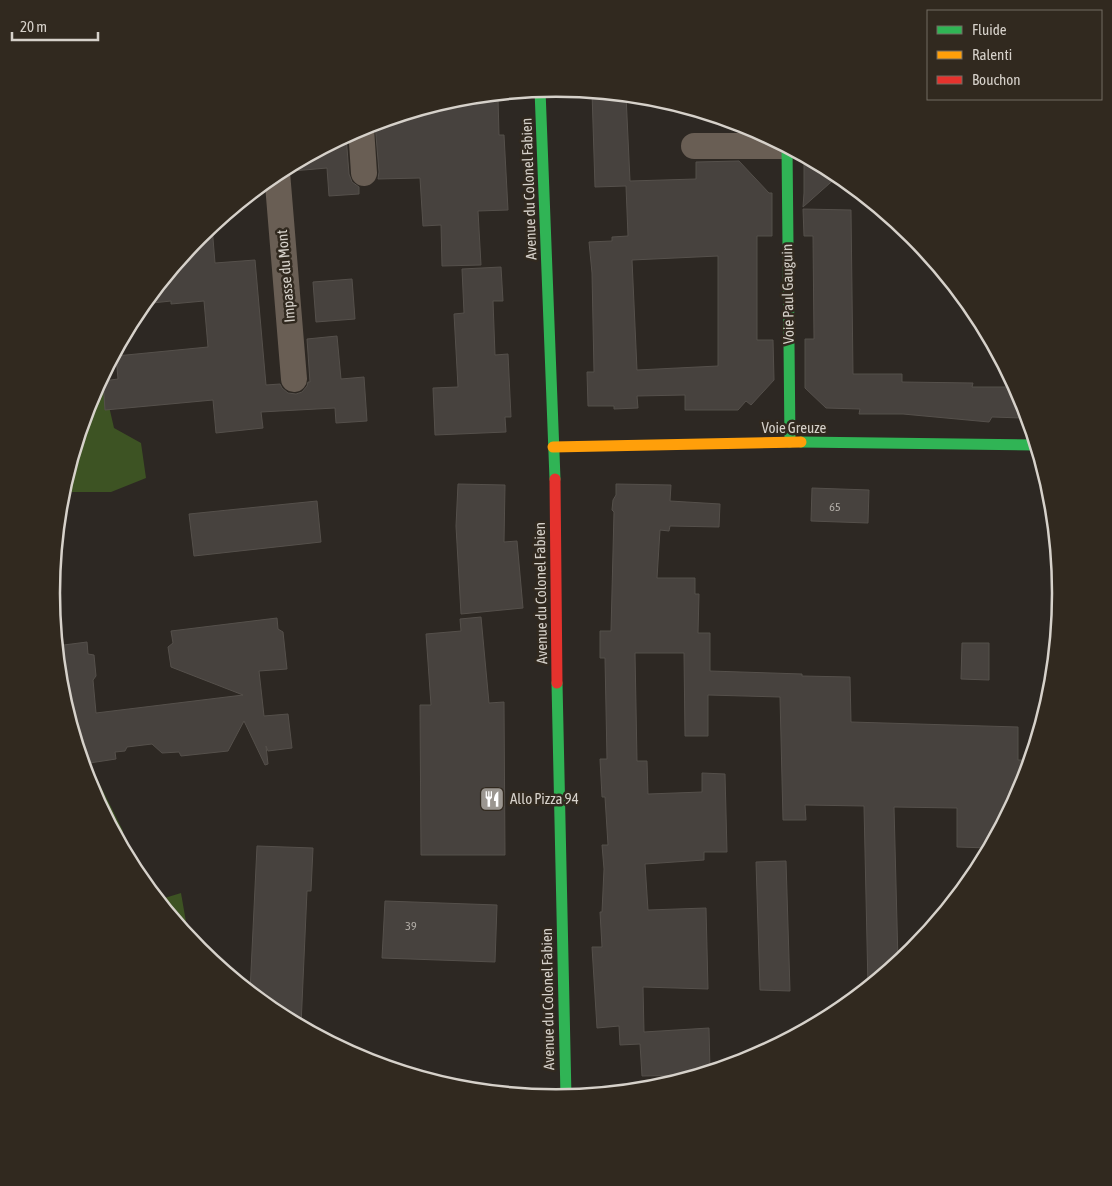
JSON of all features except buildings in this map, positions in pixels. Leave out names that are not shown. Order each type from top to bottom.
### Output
[{"type":"street","name":"Avenue du Colonel Fabien","points":[[540,97],[555,479],[558,782],[566,1089]]},
{"type":"street","points":[[362,137],[364,173]]},
{"type":"street","name":"Voie Paul Gauguin","points":[[694,146],[771,146]]},
{"type":"street","name":"Voie Paul Gauguin","points":[[786,154],[790,442]]},
{"type":"street","name":"Impasse du Mont","points":[[278,182],[294,379]]},
{"type":"street","name":"Voie Greuze","points":[[553,448],[790,442],[1029,445]]},
{"type":"green space","points":[[105,388],[114,428],[141,443],[146,478],[111,492],[71,492],[86,434]]},
{"type":"green space","points":[[95,774],[123,831],[122,834]]},
{"type":"green space","points":[[181,893],[186,924],[183,920],[165,898]]},
{"type":"traffic: fast","points":[[540,97],[555,479]]},
{"type":"traffic: fast","points":[[787,154],[790,442]]},
{"type":"traffic: fast","points":[[801,442],[1029,445]]},
{"type":"traffic: fast","points":[[557,683],[566,1089]]},
{"type":"traffic: slow","points":[[553,447],[801,442]]},
{"type":"traffic: jam","points":[[555,479],[557,683]]},
{"type":"place","name":"Allo Pizza 94","points":[[492,799]]}]
